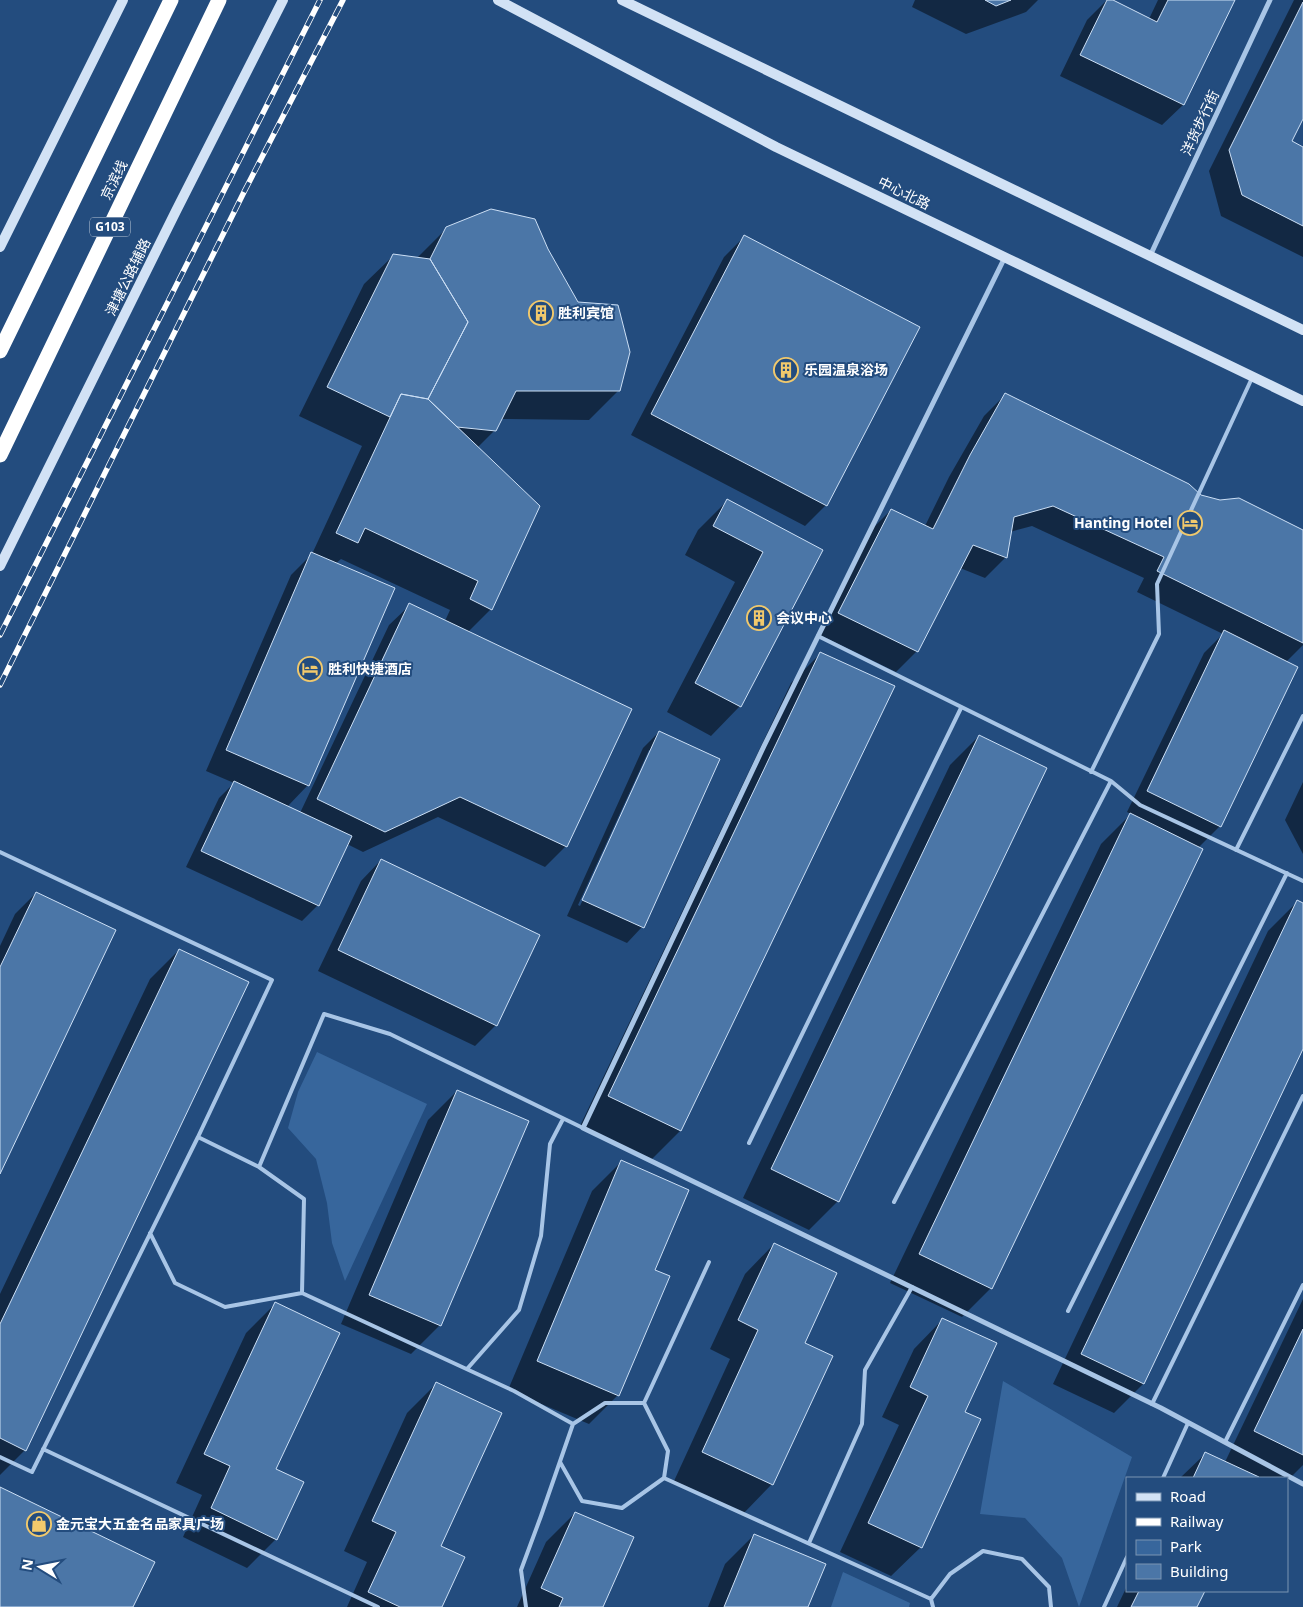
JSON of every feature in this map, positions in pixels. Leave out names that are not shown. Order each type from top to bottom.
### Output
[{"type":"highway","name":"京滨线","points":[[0,351],[171,0]]},
{"type":"highway","name":"京滨线","points":[[0,455],[219,0]]},
{"type":"main road","points":[[0,247],[122,0]]},
{"type":"main road","name":"津塘公路辅路","points":[[0,566],[283,0]]},
{"type":"main road","points":[[273,20],[287,0]]},
{"type":"main road","name":"中心北路","points":[[498,0],[776,147],[1303,401]]},
{"type":"main road","points":[[622,0],[1303,330]]},
{"type":"street","name":"洋货步行街","points":[[1150,256],[1270,0]]},
{"type":"street","points":[[1006,257],[764,746],[582,1128],[1152,1404],[1303,1484]]},
{"type":"lane","points":[[1091,772],[1159,634],[1157,584],[1253,376]]},
{"type":"lane","points":[[818,636],[1111,781],[1140,804],[1303,881]]},
{"type":"lane","points":[[749,1143],[961,708]]},
{"type":"lane","points":[[1236,850],[1303,716]]},
{"type":"lane","points":[[894,1202],[1111,781]]},
{"type":"lane","points":[[0,852],[272,980],[198,1137],[32,1472],[0,1457]]},
{"type":"lane","points":[[1068,1311],[1286,873]]},
{"type":"lane","points":[[259,1167],[324,1014],[390,1034],[582,1128]]},
{"type":"lane","points":[[1152,1404],[1303,1096]]},
{"type":"lane","points":[[467,1369],[519,1310],[541,1236],[550,1144],[563,1119]]},
{"type":"lane","points":[[198,1137],[259,1167],[304,1198],[302,1293]]},
{"type":"lane","points":[[150,1233],[175,1283],[226,1306],[302,1293],[514,1391],[573,1424]]},
{"type":"lane","points":[[644,1403],[710,1262]]},
{"type":"lane","points":[[1225,1442],[1303,1285]]},
{"type":"lane","points":[[809,1543],[862,1424],[865,1370],[912,1287]]},
{"type":"lane","points":[[526,1607],[521,1570],[573,1424],[605,1403],[644,1403]]},
{"type":"lane","points":[[560,1462],[582,1501],[622,1508],[664,1478],[668,1451],[644,1403]]},
{"type":"lane","points":[[1163,1477],[1188,1423]]},
{"type":"lane","points":[[43,1449],[378,1607]]},
{"type":"lane","points":[[664,1478],[931,1598],[934,1607]]},
{"type":"lane","points":[[931,1598],[950,1574],[983,1551],[1022,1559],[1049,1587],[1051,1607]]},
{"type":"lane","points":[[1104,1607],[1126,1559]]},
{"type":"green space","points":[[317,1052],[427,1104],[345,1281],[332,1243],[327,1203],[316,1159],[288,1128],[298,1092]]},
{"type":"green space","points":[[1003,1381],[1132,1457],[1079,1607],[1062,1558],[1025,1518],[980,1514]]},
{"type":"green space","points":[[843,1572],[910,1603],[909,1607],[831,1607]]},
{"type":"building","points":[[985,0],[1011,0],[996,6]]},
{"type":"building","points":[[1107,0],[1113,0],[1157,22],[1168,0],[1235,0],[1184,105],[1080,55]]},
{"type":"building","points":[[1303,2],[1303,119],[1292,141],[1303,147],[1303,226],[1242,195],[1229,150]]},
{"type":"building","name":"胜利宾馆","points":[[491,209],[535,219],[548,249],[578,302],[618,305],[630,352],[620,391],[516,391],[496,431],[457,427],[428,399],[468,322],[430,259],[446,227]]},
{"type":"building","name":"乐园温泉浴场","points":[[744,235],[920,327],[827,506],[651,414]]},
{"type":"building","points":[[393,254],[430,259],[468,322],[428,399],[401,394],[390,417],[327,387]]},
{"type":"building","name":"Hanting Hotel","points":[[1005,393],[1189,484],[1201,495],[1220,500],[1239,498],[1303,530],[1303,643],[1157,571],[1164,557],[1053,506],[1014,517],[1007,558],[973,545],[918,652],[838,613],[891,509],[933,529],[970,455]]},
{"type":"building","points":[[401,394],[428,399],[540,506],[492,610],[470,599],[478,581],[365,528],[358,543],[336,533]]},
{"type":"building","name":"会议中心","points":[[727,499],[823,550],[741,707],[695,683],[763,552],[713,526]]},
{"type":"building","name":"胜利快捷酒店","points":[[311,552],[395,588],[309,786],[226,750]]},
{"type":"building","points":[[409,603],[632,709],[567,847],[460,797],[385,832],[317,799]]},
{"type":"building","points":[[1224,630],[1298,667],[1221,827],[1147,791]]},
{"type":"building","points":[[820,652],[895,686],[681,1131],[608,1096]]},
{"type":"building","points":[[659,731],[720,759],[644,928],[582,900]]},
{"type":"building","points":[[979,735],[1047,768],[839,1202],[771,1169]]},
{"type":"building","points":[[234,781],[352,836],[319,906],[201,851]]},
{"type":"building","points":[[1130,813],[1203,849],[992,1289],[919,1254]]},
{"type":"building","points":[[381,859],[540,935],[497,1026],[338,950]]},
{"type":"building","points":[[36,892],[116,930],[0,1174],[0,967]]},
{"type":"building","points":[[1297,900],[1303,903],[1303,1049],[1144,1384],[1081,1354]]},
{"type":"building","points":[[179,949],[249,982],[26,1451],[0,1438],[0,1324]]},
{"type":"building","points":[[457,1090],[529,1121],[441,1326],[369,1295]]},
{"type":"building","points":[[621,1160],[689,1190],[655,1270],[670,1276],[619,1396],[537,1361]]},
{"type":"building","points":[[774,1243],[837,1273],[805,1343],[833,1356],[773,1485],[702,1452],[758,1330],[738,1320]]},
{"type":"building","points":[[275,1302],[340,1333],[276,1469],[304,1482],[277,1540],[211,1508],[230,1466],[204,1454]]},
{"type":"building","points":[[942,1318],[997,1343],[965,1412],[981,1419],[922,1548],[868,1523],[928,1396],[910,1387]]},
{"type":"building","points":[[1303,1329],[1303,1455],[1254,1431]]},
{"type":"building","points":[[436,1382],[502,1413],[441,1546],[465,1557],[442,1607],[400,1607],[368,1592],[396,1532],[372,1521]]},
{"type":"building","points":[[1205,1452],[1259,1477],[1193,1477]]},
{"type":"building","name":"金元宝大五金名品家具广场","points":[[0,1487],[155,1562],[133,1607],[0,1607]]},
{"type":"building","points":[[575,1512],[634,1537],[603,1607],[559,1607],[563,1598],[541,1588]]},
{"type":"building","points":[[754,1534],[826,1564],[808,1607],[724,1607]]},
{"type":"building","points":[[1138,1592],[1204,1592],[1197,1607],[1131,1607]]},
{"type":"railway","points":[[0,635],[320,0]]},
{"type":"railway","points":[[0,685],[244,192],[343,0]]},
{"type":"place","name":"胜利宾馆","points":[[541,313]]},
{"type":"place","name":"乐园温泉浴场","points":[[786,370]]},
{"type":"place","name":"Hanting Hotel","points":[[1190,523]]},
{"type":"place","name":"会议中心","points":[[759,618]]},
{"type":"place","name":"胜利快捷酒店","points":[[310,669]]},
{"type":"place","name":"金元宝大五金名品家具广场","points":[[39,1524]]}]
